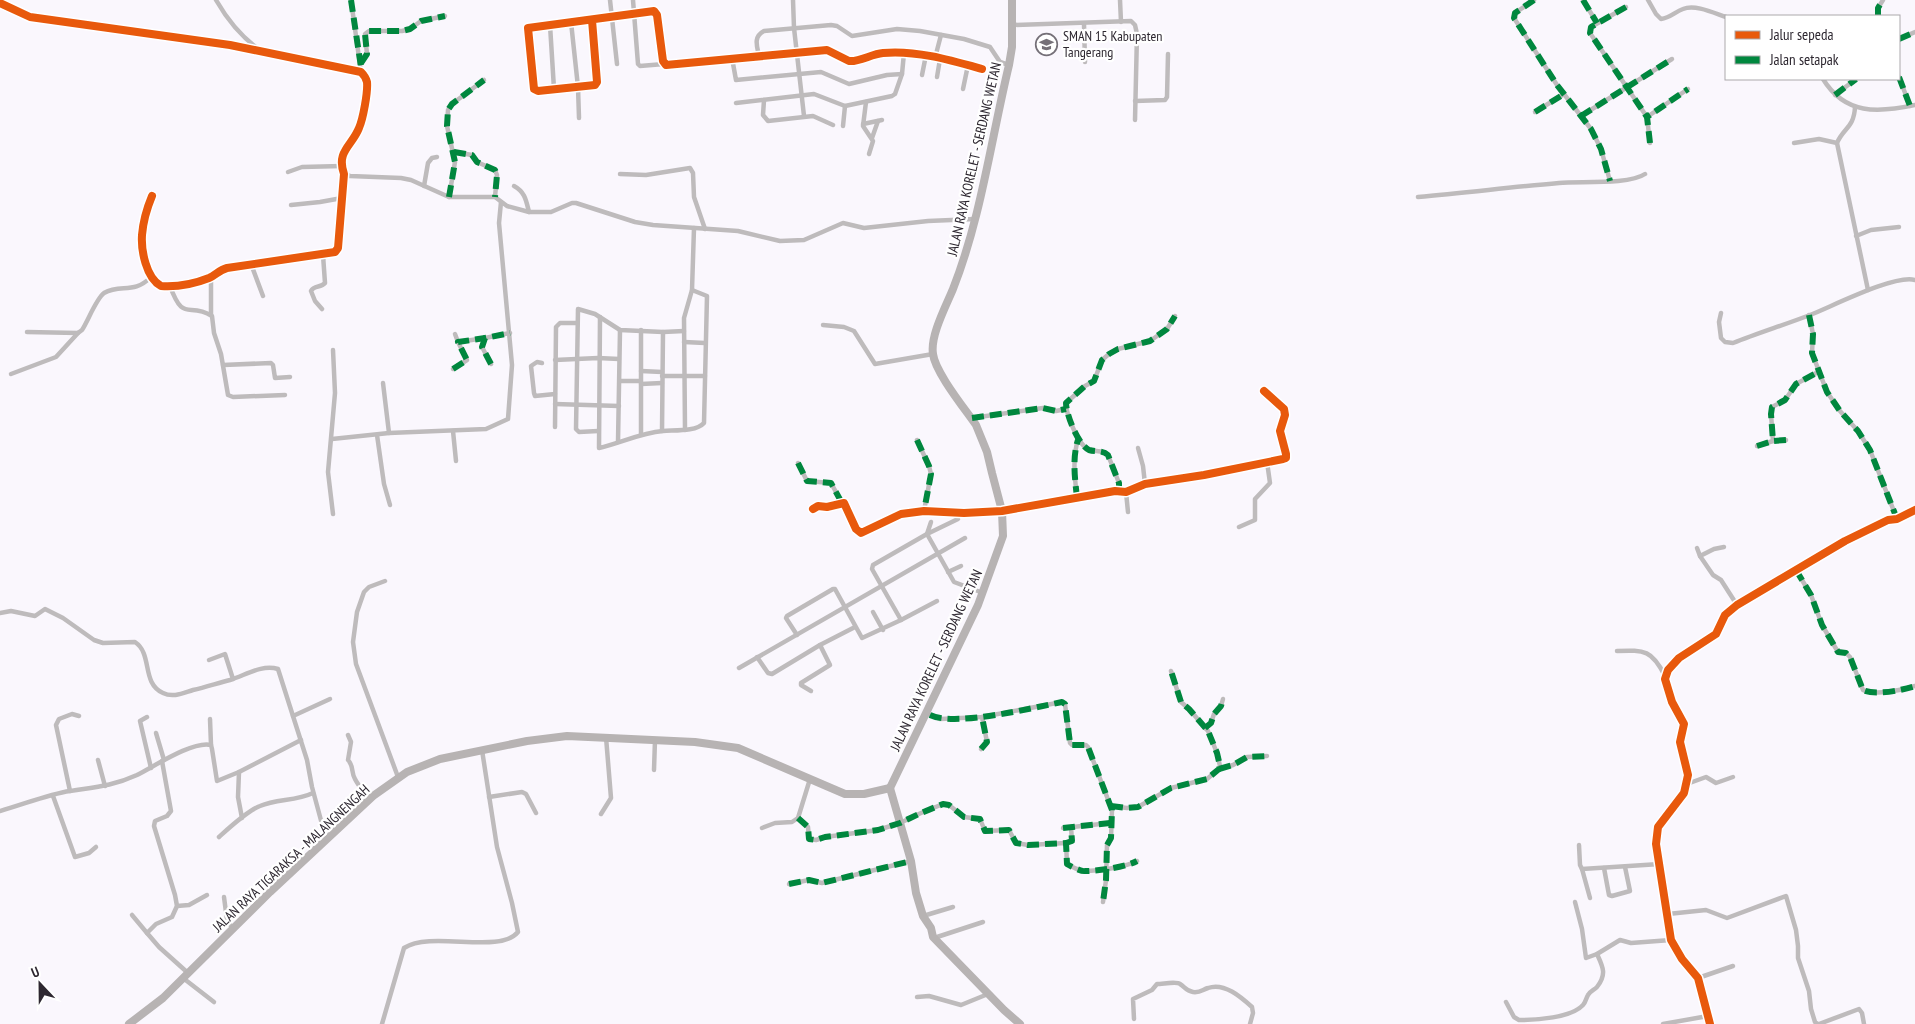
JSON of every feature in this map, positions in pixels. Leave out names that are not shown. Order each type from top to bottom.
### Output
[{"type":"main road","name":"JALAN RAYA KORELET - SERDANG WETAN","points":[[890,788],[983,593],[1003,536],[1002,512],[981,435],[972,418],[938,368],[933,354],[936,333],[959,273],[975,219],[1010,65],[1013,25],[1012,0]]},
{"type":"main road","name":"JALAN RAYA TIGARAKSA - MALANGNENGAH","points":[[129,1024],[163,998],[326,839],[369,800],[398,777],[419,766],[440,759],[526,741],[567,736],[695,742],[738,748],[851,795],[890,788]]},
{"type":"main road","points":[[890,788],[911,861],[916,893],[923,916],[931,928],[934,938],[1020,1024]]},
{"type":"street","points":[[216,0],[239,34],[264,52]]},
{"type":"street","points":[[152,196],[142,233],[142,240],[146,263],[151,277],[158,284],[170,286],[184,285],[211,277],[221,269],[334,253],[338,248],[344,150],[361,123],[367,82],[361,72],[351,0]]},
{"type":"street","points":[[610,0],[617,64]]},
{"type":"street","points":[[633,0],[638,64],[640,66],[826,50],[852,62],[882,53],[904,53],[926,55],[982,69]]},
{"type":"street","points":[[793,0],[796,53],[804,116]]},
{"type":"street","points":[[1120,0],[1121,22]]},
{"type":"street","points":[[1534,0],[1515,13],[1514,18],[1564,94],[1598,140],[1610,181]]},
{"type":"street","points":[[1583,0],[1597,23]]},
{"type":"street","points":[[1648,0],[1661,19],[1670,17],[1689,7],[1725,16]]},
{"type":"street","points":[[1879,15],[1878,8],[1883,0]]},
{"type":"street","points":[[0,3],[30,17],[230,45],[361,72]]},
{"type":"street","points":[[1626,6],[1591,28],[1592,36],[1647,118],[1650,144]]},
{"type":"street","points":[[592,20],[597,82],[591,86],[538,91],[534,89],[529,27],[654,12],[658,15],[664,64]]},
{"type":"street","points":[[361,62],[367,54],[365,34],[369,31],[402,31],[410,29],[422,21],[445,16]]},
{"type":"street","points":[[571,22],[578,87],[579,118]]},
{"type":"street","points":[[1013,25],[1131,22],[1136,29],[1135,120]]},
{"type":"street","points":[[759,56],[756,38],[764,31],[831,24],[852,36],[897,30],[920,31],[964,39],[987,46],[1000,62],[1010,65]]},
{"type":"street","points":[[1084,24],[1084,62]]},
{"type":"street","points":[[550,25],[554,89]]},
{"type":"street","points":[[1900,39],[1915,32]]},
{"type":"street","points":[[937,77],[941,35]]},
{"type":"street","points":[[736,103],[818,94],[845,106],[895,94],[902,74],[904,53]]},
{"type":"street","points":[[1135,100],[1165,100],[1167,97],[1168,54]]},
{"type":"street","points":[[922,75],[926,55]]},
{"type":"street","points":[[732,58],[736,80],[826,73],[849,84],[887,75],[902,74]]},
{"type":"street","points":[[1581,116],[1672,59]]},
{"type":"street","points":[[963,89],[968,65]]},
{"type":"street","points":[[1824,80],[1835,95],[1855,107],[1869,110],[1913,106],[1900,79]]},
{"type":"street","points":[[449,197],[455,162],[447,126],[448,110],[452,104],[484,80]]},
{"type":"street","points":[[1835,95],[1855,80]]},
{"type":"street","points":[[1647,118],[1688,89]]},
{"type":"street","points":[[1535,112],[1564,94]]},
{"type":"street","points":[[764,100],[763,115],[768,121],[804,116],[819,117],[833,125]]},
{"type":"street","points":[[866,102],[863,124],[872,138]]},
{"type":"street","points":[[842,126],[845,106]]},
{"type":"street","points":[[1855,107],[1854,119],[1846,132],[1839,138],[1838,143],[1868,290]]},
{"type":"street","points":[[863,124],[880,120],[872,138],[869,154]]},
{"type":"street","points":[[1794,143],[1818,139],[1838,143]]},
{"type":"street","points":[[454,152],[472,155],[477,162],[495,170],[497,175],[494,197]]},
{"type":"street","points":[[424,186],[428,163],[432,158],[438,157]]},
{"type":"street","points":[[288,172],[302,167],[342,166]]},
{"type":"street","points":[[620,174],[656,174],[690,168],[693,173],[694,197],[705,229]]},
{"type":"street","points":[[344,174],[350,176],[401,178],[449,197],[494,197],[507,206],[529,212],[551,212],[572,202],[635,222],[738,231],[780,241],[813,237],[843,224],[868,228],[928,220],[975,219]]},
{"type":"street","points":[[1418,198],[1559,183],[1610,181],[1639,177],[1645,174]]},
{"type":"street","points":[[514,186],[525,196],[529,212]]},
{"type":"street","points":[[291,205],[342,198]]},
{"type":"street","points":[[332,439],[389,433],[486,429],[508,419],[512,365],[499,222],[501,202]]},
{"type":"street","points":[[1856,236],[1871,230],[1899,227]]},
{"type":"street","points":[[685,430],[684,331],[685,312],[692,288],[694,228]]},
{"type":"street","points":[[322,309],[314,301],[311,291],[312,288],[324,283],[323,255]]},
{"type":"street","points":[[251,264],[263,296]]},
{"type":"street","points":[[10,374],[56,357],[82,330],[104,294],[114,289],[137,287],[151,277]]},
{"type":"street","points":[[211,277],[211,314],[227,394],[230,396],[285,395]]},
{"type":"street","points":[[1721,312],[1720,335],[1723,341],[1728,343],[1809,315],[1868,290],[1904,279],[1915,280]]},
{"type":"street","points":[[170,286],[180,307],[211,314]]},
{"type":"street","points":[[600,316],[598,358],[599,448],[641,434],[685,430],[703,424],[707,296],[692,288]]},
{"type":"street","points":[[598,431],[576,430],[578,308],[600,316],[620,330],[684,331]]},
{"type":"street","points":[[1809,315],[1813,334],[1812,353],[1818,372],[1831,400],[1858,431],[1870,450],[1898,519]]},
{"type":"street","points":[[1115,492],[1119,488],[1119,483],[1108,455],[1106,452],[1088,450],[1078,440],[1066,410],[1066,403],[1094,381],[1105,357],[1118,349],[1150,341],[1167,329],[1175,316]]},
{"type":"street","points":[[555,427],[556,327],[560,324],[577,323]]},
{"type":"street","points":[[823,325],[844,327],[854,332],[875,364],[933,354]]},
{"type":"street","points":[[618,442],[620,330]]},
{"type":"street","points":[[641,330],[641,434]]},
{"type":"street","points":[[27,332],[78,333]]},
{"type":"street","points":[[662,431],[663,332]]},
{"type":"street","points":[[458,342],[510,333]]},
{"type":"street","points":[[453,369],[467,360],[455,334]]},
{"type":"street","points":[[485,338],[482,347],[491,364]]},
{"type":"street","points":[[684,342],[705,343]]},
{"type":"street","points":[[333,350],[335,393],[332,439],[328,453],[328,472],[333,514]]},
{"type":"street","points":[[555,360],[620,359]]},
{"type":"street","points":[[542,363],[536,362],[531,366],[535,396],[555,394]]},
{"type":"street","points":[[222,365],[272,363],[274,365],[275,378],[290,376]]},
{"type":"street","points":[[641,371],[684,376],[705,376]]},
{"type":"street","points":[[1773,441],[1770,414],[1772,407],[1785,400],[1796,384],[1818,372]]},
{"type":"street","points":[[620,381],[662,383]]},
{"type":"street","points":[[384,383],[389,433]]},
{"type":"street","points":[[798,463],[806,481],[832,482],[842,503],[846,505],[856,529],[860,533],[897,515],[924,511],[1002,512],[1077,498],[1126,492],[1145,484],[1204,476],[1286,458],[1280,431],[1285,413],[1284,409],[1264,391]]},
{"type":"street","points":[[555,404],[619,406]]},
{"type":"street","points":[[972,418],[1043,408],[1056,412],[1066,410]]},
{"type":"street","points":[[454,431],[456,461]]},
{"type":"street","points":[[377,435],[384,484],[390,505]]},
{"type":"street","points":[[917,440],[929,466],[930,474],[924,511]]},
{"type":"street","points":[[1077,498],[1074,473],[1078,440]]},
{"type":"street","points":[[1757,446],[1773,441],[1786,440]]},
{"type":"street","points":[[1138,448],[1145,484]]},
{"type":"street","points":[[1239,527],[1255,520],[1255,499],[1270,483],[1267,462]]},
{"type":"street","points":[[1126,492],[1128,512]]},
{"type":"street","points":[[813,509],[818,506],[831,507],[842,503]]},
{"type":"street","points":[[1665,676],[1679,658],[1716,634],[1725,615],[1737,605],[1845,540],[1888,520],[1898,519],[1915,510]]},
{"type":"street","points":[[902,620],[872,568],[873,564],[958,519]]},
{"type":"street","points":[[931,522],[927,534],[948,572],[958,584],[983,593]]},
{"type":"street","points":[[739,668],[965,538]]},
{"type":"street","points":[[1700,556],[1714,549],[1724,547]]},
{"type":"street","points":[[1697,548],[1713,575],[1722,580],[1737,605]]},
{"type":"street","points":[[948,572],[961,566]]},
{"type":"street","points":[[1796,570],[1811,596],[1822,625],[1838,652],[1846,653],[1850,657],[1863,690],[1869,693],[1877,693],[1902,690],[1915,686]]},
{"type":"street","points":[[385,581],[369,587],[364,592],[357,612],[353,642],[356,664],[398,777]]},
{"type":"street","points":[[797,635],[786,618],[787,616],[833,589],[862,638],[883,630],[937,601]]},
{"type":"street","points":[[0,613],[11,611],[35,616],[42,610],[46,610],[62,618],[94,640],[103,643],[135,642],[142,651],[150,681],[154,687],[163,693],[173,696],[233,679],[259,669],[278,669],[307,760],[326,839]]},
{"type":"street","points":[[873,612],[883,630]]},
{"type":"street","points":[[757,657],[768,673],[772,674],[820,645],[855,627]]},
{"type":"street","points":[[811,690],[801,686],[801,683],[830,665],[820,645]]},
{"type":"street","points":[[1617,651],[1648,654],[1657,661],[1684,724],[1680,739],[1688,771],[1687,784],[1682,797],[1656,830],[1656,844],[1671,940],[1688,967],[1698,978],[1710,1024]]},
{"type":"street","points":[[209,660],[225,654],[233,679]]},
{"type":"street","points":[[1172,671],[1178,698],[1205,728],[1217,753],[1219,769]]},
{"type":"street","points":[[293,716],[330,699]]},
{"type":"street","points":[[1205,728],[1209,726],[1223,699]]},
{"type":"street","points":[[925,713],[940,719],[982,717],[1064,703],[1069,741],[1072,744],[1085,744],[1088,747],[1111,806],[1111,838],[1107,845],[1107,868],[1103,902]]},
{"type":"street","points":[[70,791],[56,726],[61,718],[72,714],[79,716]]},
{"type":"street","points":[[148,717],[140,721],[151,768]]},
{"type":"street","points":[[981,749],[987,742],[982,717]]},
{"type":"street","points":[[210,719],[211,745],[218,781],[301,740]]},
{"type":"street","points":[[146,933],[156,924],[172,917],[177,906],[174,890],[154,826],[155,821],[167,816],[171,811],[163,761],[156,733]]},
{"type":"street","points":[[348,735],[351,742],[348,760],[351,764],[355,780],[365,791],[369,800]]},
{"type":"street","points":[[601,814],[611,798],[606,737]]},
{"type":"street","points":[[654,770],[655,740]]},
{"type":"street","points":[[0,811],[70,791],[122,782],[200,745],[211,745]]},
{"type":"street","points":[[382,1024],[404,948],[424,941],[483,942],[504,940],[518,932],[497,847],[482,750]]},
{"type":"street","points":[[1111,806],[1138,807],[1171,788],[1207,779],[1219,769],[1233,765],[1247,757],[1267,756]]},
{"type":"street","points":[[98,760],[105,786]]},
{"type":"street","points":[[239,772],[238,797],[242,818]]},
{"type":"street","points":[[1687,784],[1704,778],[1716,783],[1733,777]]},
{"type":"street","points":[[762,828],[775,823],[792,822],[798,818],[810,779]]},
{"type":"street","points":[[489,797],[522,792],[526,794],[536,813]]},
{"type":"street","points":[[219,836],[261,805],[299,798],[314,793]]},
{"type":"street","points":[[53,796],[76,857],[90,853],[96,847]]},
{"type":"street","points":[[798,818],[807,825],[808,838],[812,840],[878,830],[900,823],[934,807],[946,805],[964,817],[980,818],[985,831],[1009,830],[1016,843],[1028,845],[1066,843],[1072,841],[1071,827]]},
{"type":"street","points":[[1063,828],[1110,823]]},
{"type":"street","points":[[1066,843],[1066,862],[1068,866],[1076,867],[1084,872],[1130,864],[1137,861]]},
{"type":"street","points":[[1579,845],[1580,865],[1590,898]]},
{"type":"street","points":[[789,884],[810,880],[822,883],[911,861]]},
{"type":"street","points":[[1582,869],[1660,864]]},
{"type":"street","points":[[1604,868],[1610,896],[1630,890],[1625,867]]},
{"type":"street","points":[[177,906],[189,906],[207,894]]},
{"type":"street","points":[[1668,914],[1706,910],[1727,918],[1786,896],[1796,930],[1798,958],[1809,991],[1815,1022],[1819,1024],[1859,1009],[1862,1012],[1864,1024]]},
{"type":"street","points":[[224,897],[227,920],[233,929]]},
{"type":"street","points":[[1575,902],[1582,929],[1585,956],[1588,958],[1620,940],[1631,943],[1671,940]]},
{"type":"street","points":[[923,916],[953,908]]},
{"type":"street","points":[[132,915],[185,975],[214,1002]]},
{"type":"street","points":[[934,938],[983,922]]},
{"type":"street","points":[[1506,1002],[1514,1017],[1519,1020],[1558,1017],[1572,1012],[1585,1002],[1588,995],[1596,988],[1603,976],[1604,969],[1597,954]]},
{"type":"street","points":[[1698,978],[1732,966]]},
{"type":"street","points":[[1134,1019],[1133,999],[1152,990],[1158,984],[1177,982],[1192,992],[1201,992],[1214,987],[1231,991],[1252,1007],[1253,1013],[1250,1024]]},
{"type":"street","points":[[917,997],[929,996],[961,1005],[988,994]]},
{"type":"street","points":[[1663,1024],[1708,1016]]},
{"type":"marked path","points":[[351,0],[361,67]]},
{"type":"marked path","points":[[1534,0],[1515,13],[1514,18],[1557,85],[1591,129],[1601,149],[1610,181]]},
{"type":"marked path","points":[[1583,0],[1597,23]]},
{"type":"marked path","points":[[1878,15],[1878,8],[1883,0]]},
{"type":"marked path","points":[[1626,7],[1591,27],[1590,33],[1647,117]]},
{"type":"marked path","points":[[361,63],[367,54],[365,34],[369,31],[402,31],[410,29],[421,21],[445,16]]},
{"type":"marked path","points":[[1900,39],[1915,32]]},
{"type":"marked path","points":[[1581,116],[1672,59]]},
{"type":"marked path","points":[[449,197],[455,162],[447,126],[448,110],[452,104],[484,80]]},
{"type":"marked path","points":[[1835,95],[1855,80]]},
{"type":"marked path","points":[[1900,80],[1910,106]]},
{"type":"marked path","points":[[1650,143],[1647,117],[1688,89]]},
{"type":"marked path","points":[[1535,112],[1564,94]]},
{"type":"marked path","points":[[454,152],[472,155],[477,162],[495,170],[497,175],[495,197]]},
{"type":"marked path","points":[[1809,315],[1813,334],[1812,353],[1827,392],[1840,411],[1858,431],[1870,450],[1897,519]]},
{"type":"marked path","points":[[1115,491],[1119,488],[1119,483],[1108,455],[1089,450],[1085,447],[1070,421],[1066,403],[1085,386],[1094,381],[1102,360],[1109,354],[1118,349],[1150,341],[1167,329],[1175,316]]},
{"type":"marked path","points":[[491,364],[482,347],[485,338],[510,333]]},
{"type":"marked path","points":[[453,369],[467,360],[458,342],[485,338]]},
{"type":"marked path","points":[[1786,440],[1773,441],[1772,407],[1785,400],[1796,384],[1818,372]]},
{"type":"marked path","points":[[972,418],[1043,408],[1056,411],[1066,409]]},
{"type":"marked path","points":[[917,440],[931,474],[924,511]]},
{"type":"marked path","points":[[1077,498],[1075,461],[1078,440]]},
{"type":"marked path","points":[[1757,446],[1773,441]]},
{"type":"marked path","points":[[798,463],[807,481],[831,483],[842,503]]},
{"type":"marked path","points":[[1796,570],[1811,595],[1822,625],[1838,652],[1846,653],[1850,657],[1863,690],[1868,692],[1896,691],[1915,686]]},
{"type":"marked path","points":[[1111,806],[1138,807],[1171,788],[1207,779],[1219,769],[1217,753],[1208,731],[1181,702],[1171,671]]},
{"type":"marked path","points":[[1205,728],[1211,723],[1223,699]]},
{"type":"marked path","points":[[930,715],[942,718],[975,718],[1062,702],[1065,704],[1070,743],[1072,745],[1086,745],[1088,747],[1112,810],[1111,838],[1107,845],[1103,902]]},
{"type":"marked path","points":[[981,749],[987,742],[982,717]]},
{"type":"marked path","points":[[1219,769],[1233,765],[1247,757],[1267,756]]},
{"type":"marked path","points":[[798,818],[808,827],[809,839],[816,840],[825,837],[878,830],[900,823],[943,804],[949,805],[964,817],[980,819],[985,831],[1009,830],[1016,843],[1028,845],[1066,843],[1067,864],[1081,871],[1112,868],[1137,861]]},
{"type":"marked path","points":[[1063,828],[1110,823]]},
{"type":"marked path","points":[[1066,843],[1072,841],[1071,827]]},
{"type":"marked path","points":[[789,884],[809,880],[822,883],[911,861]]},
{"type":"cycle path","points":[[0,3],[30,17],[230,45],[361,72],[365,78],[367,92],[361,124],[343,154],[342,166],[344,174],[338,248],[335,252],[227,268],[197,282],[161,286],[148,270],[142,248],[143,226],[152,196]]},
{"type":"cycle path","points":[[592,20],[597,82],[595,85],[538,91],[534,89],[528,28],[654,11],[657,15],[663,61],[666,65],[827,50],[849,61],[895,52],[933,56],[982,69]]},
{"type":"cycle path","points":[[813,509],[818,506],[827,507],[844,503],[856,529],[861,533],[901,514],[924,511],[964,513],[1002,511],[1115,491],[1126,492],[1145,484],[1204,475],[1283,459],[1286,458],[1286,454],[1280,431],[1285,415],[1284,409],[1264,391]]},
{"type":"cycle path","points":[[1710,1024],[1698,978],[1682,959],[1671,940],[1656,844],[1658,827],[1684,793],[1688,775],[1680,742],[1684,724],[1672,702],[1665,679],[1668,670],[1679,658],[1716,634],[1725,615],[1737,605],[1845,541],[1888,520],[1897,519],[1915,510]]},
{"type":"place","name":"SMAN 15 Kabupaten Tangerang","points":[[1047,44]]}]
